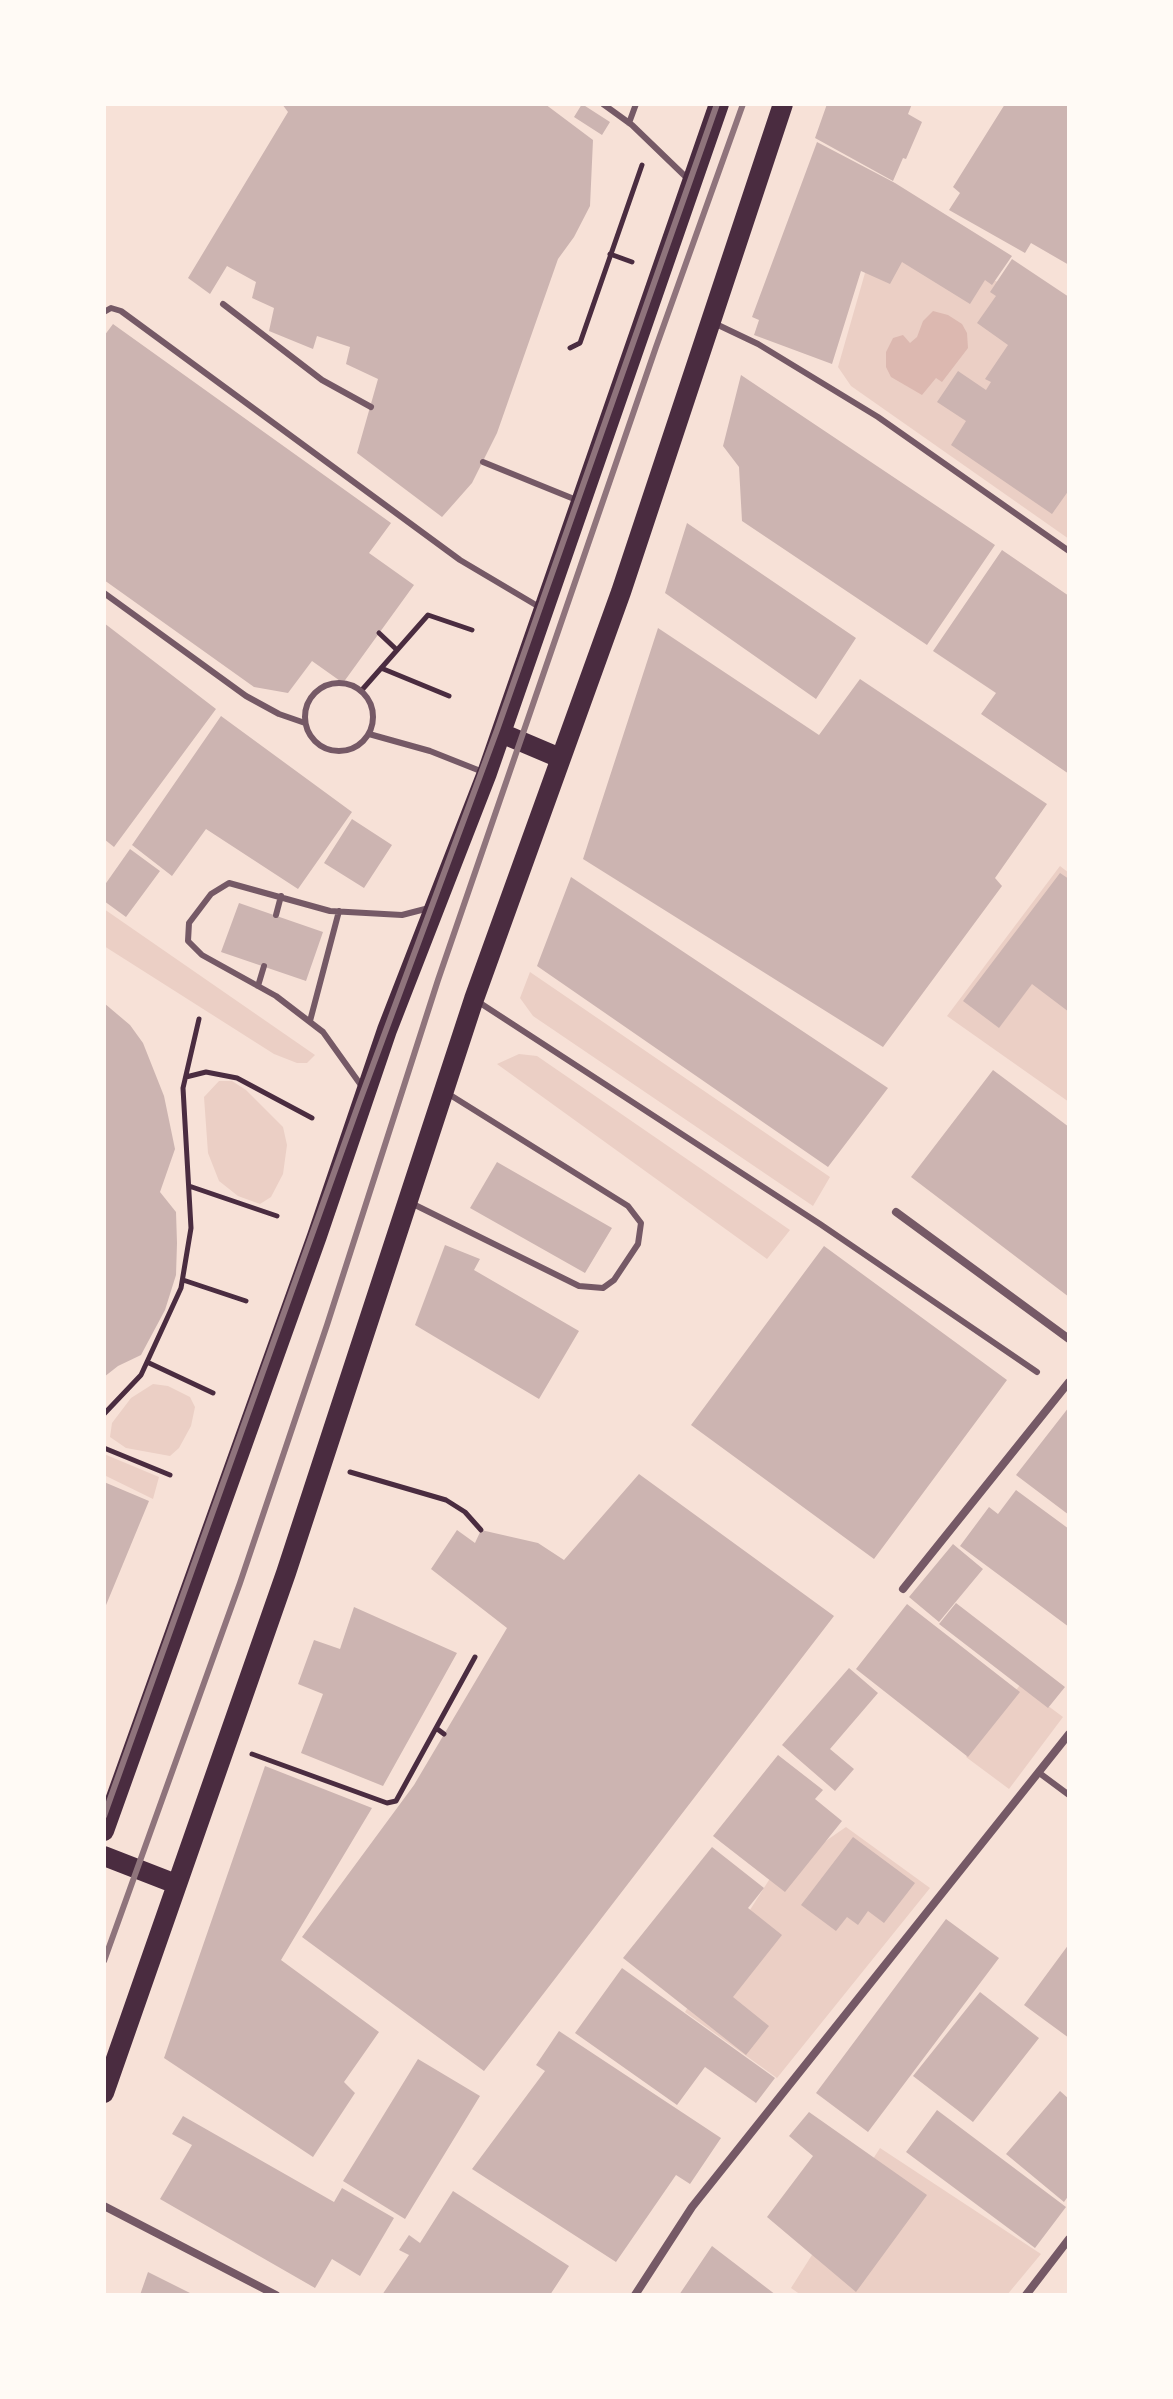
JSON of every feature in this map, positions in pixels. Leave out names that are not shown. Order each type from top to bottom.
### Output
[{"type":"main road","points":[[104,1831],[317,1236],[365,1091],[487,773],[719,104]]},
{"type":"main road","points":[[104,2093],[286,1573],[474,999],[621,592],[783,104]]},
{"type":"main road","points":[[501,733],[560,758]]},
{"type":"main road","points":[[104,1856],[176,1884]]},
{"type":"street","points":[[896,1212],[1069,1339]]},
{"type":"street","points":[[903,1589],[1069,1382]]},
{"type":"street","points":[[635,2295],[692,2207],[1069,1734]]},
{"type":"street","points":[[104,2206],[276,2295]]},
{"type":"street","points":[[1026,2295],[1069,2239]]},
{"type":"lane","points":[[603,104],[629,123],[691,183]]},
{"type":"lane","points":[[629,123],[636,104]]},
{"type":"lane","points":[[223,304],[322,380],[371,407]]},
{"type":"lane","points":[[104,312],[111,308],[121,311],[460,560],[544,609]]},
{"type":"lane","points":[[710,321],[758,344],[878,417],[1069,551]]},
{"type":"lane","points":[[483,462],[581,502]]},
{"type":"lane","points":[[104,593],[246,696],[279,714],[305,723]]},
{"type":"lane","points":[[345,683],[361,691],[370,702],[373,713],[369,734],[363,743],[354,748],[333,751],[323,748],[314,741],[305,723],[308,702],[323,686],[345,683]]},
{"type":"lane","points":[[369,734],[430,751],[487,773]]},
{"type":"lane","points":[[365,1091],[323,1032],[310,1021],[258,986],[202,955],[188,941],[189,923],[211,894],[229,883],[339,911],[402,915],[436,906]]},
{"type":"lane","points":[[276,915],[281,896]]},
{"type":"lane","points":[[310,1021],[339,911]]},
{"type":"lane","points":[[258,986],[264,966]]},
{"type":"lane","points":[[474,999],[807,1215],[1037,1372]]},
{"type":"lane","points":[[407,1201],[579,1286],[603,1288],[614,1280],[638,1244],[641,1223],[628,1206],[444,1091]]},
{"type":"lane","points":[[1038,1772],[1069,1795]]},
{"type":"path","points":[[570,348],[580,343],[643,166]]},
{"type":"path","points":[[361,691],[428,615],[472,630]]},
{"type":"path","points":[[379,633],[397,650]]},
{"type":"path","points":[[381,668],[449,696]]},
{"type":"path","points":[[104,1414],[141,1375],[183,1280],[191,1228],[183,1088],[199,1019]]},
{"type":"path","points":[[186,1077],[206,1072],[237,1078],[312,1118]]},
{"type":"path","points":[[189,1186],[277,1216]]},
{"type":"path","points":[[183,1280],[246,1301]]},
{"type":"path","points":[[147,1362],[213,1393]]},
{"type":"path","points":[[104,1448],[170,1475]]},
{"type":"path","points":[[342,1470],[446,1500],[465,1512],[481,1530]]},
{"type":"path","points":[[244,1751],[387,1803],[396,1801],[475,1657]]},
{"type":"path","points":[[436,1728],[444,1734]]},
{"type":"shaded area","points":[[918,244],[1004,285],[1069,388],[1069,539],[851,386],[838,367],[865,273]]},
{"type":"shaded area","points":[[933,311],[948,315],[962,324],[967,333],[968,348],[942,382],[936,378],[922,395],[891,377],[886,367],[886,352],[893,338],[903,335],[910,343],[917,337],[923,321]]},
{"type":"shaded area","points":[[1060,866],[1069,873],[1069,1102],[947,1016]]},
{"type":"shaded area","points":[[104,909],[315,1055],[307,1063],[297,1063],[274,1054],[104,946]]},
{"type":"shaded area","points":[[530,972],[830,1177],[813,1206],[533,1016],[520,998]]},
{"type":"shaded area","points":[[519,1054],[537,1056],[790,1230],[767,1259],[497,1064]]},
{"type":"shaded area","points":[[219,1081],[232,1081],[246,1090],[283,1127],[287,1145],[283,1174],[271,1197],[260,1204],[238,1196],[219,1181],[208,1153],[204,1097]]},
{"type":"shaded area","points":[[153,1384],[168,1386],[190,1397],[195,1407],[191,1426],[179,1448],[170,1456],[126,1448],[110,1437],[112,1423],[131,1398]]},
{"type":"shaded area","points":[[104,1454],[159,1477],[153,1499],[104,1475]]},
{"type":"shaded area","points":[[1020,1685],[1063,1717],[1009,1789],[966,1757]]},
{"type":"shaded area","points":[[846,1827],[930,1888],[777,2078],[685,2012],[769,1880]]},
{"type":"shaded area","points":[[880,2148],[1041,2254],[1007,2295],[801,2295],[791,2288]]},
{"type":"building","points":[[282,104],[545,104],[593,140],[590,206],[558,259],[497,433],[472,483],[442,517],[357,453],[378,379],[346,364],[350,347],[317,336],[313,349],[269,331],[274,308],[252,298],[256,282],[227,266],[210,294],[188,278],[288,112]]},
{"type":"building","points":[[582,104],[610,122],[602,135],[574,117]]},
{"type":"building","points":[[827,104],[912,104],[908,114],[922,122],[893,181],[815,138]]},
{"type":"building","points":[[1005,104],[1069,104],[1069,265],[1031,243],[1025,253],[949,210],[960,193],[953,187]]},
{"type":"building","points":[[817,142],[895,183],[1012,256],[992,285],[985,280],[970,304],[902,262],[890,284],[861,271],[832,364],[754,335],[759,320],[752,317]]},
{"type":"building","points":[[1012,259],[1069,297],[1069,490],[1052,514],[951,445],[966,421],[937,402],[958,371],[986,390],[991,382],[985,379],[1008,345],[977,323],[996,296],[990,292]]},
{"type":"building","points":[[113,324],[391,523],[369,553],[414,585],[343,683],[312,661],[288,693],[254,687],[104,580],[104,336]]},
{"type":"building","points":[[741,375],[995,545],[927,645],[742,521],[739,467],[723,446]]},
{"type":"building","points":[[687,523],[856,638],[816,699],[665,593]]},
{"type":"building","points":[[1002,550],[1069,596],[1069,774],[981,714],[996,693],[933,651]]},
{"type":"building","points":[[104,623],[216,709],[114,847],[104,839]]},
{"type":"building","points":[[658,628],[819,735],[860,679],[1047,804],[995,878],[1002,886],[883,1047],[583,859]]},
{"type":"building","points":[[221,716],[352,812],[298,889],[206,829],[172,876],[132,845]]},
{"type":"building","points":[[352,819],[392,845],[364,888],[324,863]]},
{"type":"building","points":[[130,849],[160,871],[126,917],[104,901],[104,886]]},
{"type":"building","points":[[1060,873],[1069,879],[1069,1012],[1032,984],[999,1028],[963,1001]]},
{"type":"building","points":[[571,877],[888,1088],[828,1167],[537,966]]},
{"type":"building","points":[[239,903],[323,932],[306,981],[221,952]]},
{"type":"building","points":[[104,1003],[130,1025],[143,1043],[164,1096],[175,1149],[160,1192],[176,1212],[177,1243],[176,1275],[165,1310],[141,1355],[104,1377]]},
{"type":"building","points":[[993,1070],[1069,1127],[1069,1297],[911,1177]]},
{"type":"building","points":[[497,1162],[612,1228],[585,1273],[470,1208]]},
{"type":"building","points":[[445,1245],[480,1259],[474,1270],[579,1331],[539,1399],[415,1325]]},
{"type":"building","points":[[824,1246],[1007,1380],[874,1559],[691,1425]]},
{"type":"building","points":[[1069,1407],[1069,1515],[1016,1475]]},
{"type":"building","points":[[639,1474],[834,1616],[484,2071],[302,1937],[414,1785],[507,1628],[431,1569],[457,1530],[475,1543],[481,1530],[538,1543],[564,1560]]},
{"type":"building","points":[[104,1482],[149,1501],[104,1610]]},
{"type":"building","points":[[1016,1490],[1069,1529],[1069,1627],[960,1546],[989,1507],[998,1514]]},
{"type":"building","points":[[953,1544],[983,1569],[939,1622],[909,1597]]},
{"type":"building","points":[[956,1603],[1065,1687],[1048,1708],[939,1624]]},
{"type":"building","points":[[907,1604],[1020,1692],[968,1757],[856,1669]]},
{"type":"building","points":[[354,1607],[457,1653],[383,1786],[301,1753],[323,1694],[298,1684],[314,1640],[340,1649]]},
{"type":"building","points":[[849,1668],[878,1693],[830,1749],[854,1769],[835,1791],[782,1745]]},
{"type":"building","points":[[778,1755],[823,1790],[815,1799],[842,1821],[785,1892],[713,1836]]},
{"type":"building","points":[[265,1766],[372,1808],[281,1960],[379,2032],[344,2082],[355,2093],[313,2157],[164,2058]]},
{"type":"building","points":[[853,1837],[915,1883],[884,1923],[868,1911],[858,1925],[847,1917],[836,1931],[801,1905]]},
{"type":"building","points":[[712,1847],[764,1888],[748,1908],[782,1935],[733,1997],[769,2026],[746,2055],[623,1958]]},
{"type":"building","points":[[946,1919],[999,1958],[868,2132],[816,2093]]},
{"type":"building","points":[[1069,1944],[1069,2038],[1024,2005]]},
{"type":"building","points":[[622,1968],[775,2078],[756,2103],[705,2067],[677,2105],[575,2033]]},
{"type":"building","points":[[980,1992],[1039,2038],[973,2122],[913,2076]]},
{"type":"building","points":[[559,2031],[721,2138],[690,2184],[676,2175],[616,2262],[472,2169],[545,2071],[536,2065]]},
{"type":"building","points":[[418,2059],[480,2096],[405,2219],[343,2181]]},
{"type":"building","points":[[1060,2091],[1069,2099],[1069,2195],[1064,2202],[1006,2154]]},
{"type":"building","points":[[937,2110],[1066,2207],[1035,2248],[906,2152]]},
{"type":"building","points":[[809,2112],[927,2195],[856,2292],[767,2217],[813,2156],[789,2136]]},
{"type":"building","points":[[183,2116],[334,2202],[342,2188],[394,2218],[360,2276],[332,2259],[315,2288],[160,2199],[192,2145],[172,2134]]},
{"type":"building","points":[[453,2191],[569,2266],[550,2295],[382,2295],[409,2255],[399,2250],[409,2235],[420,2243]]},
{"type":"building","points":[[712,2246],[776,2295],[679,2295]]},
{"type":"building","points":[[148,2272],[194,2295],[140,2295]]},
{"type":"railway","points":[[104,1816],[359,1103],[497,730],[717,104]]},
{"type":"railway","points":[[104,1961],[240,1583],[438,980],[743,104]]}]
